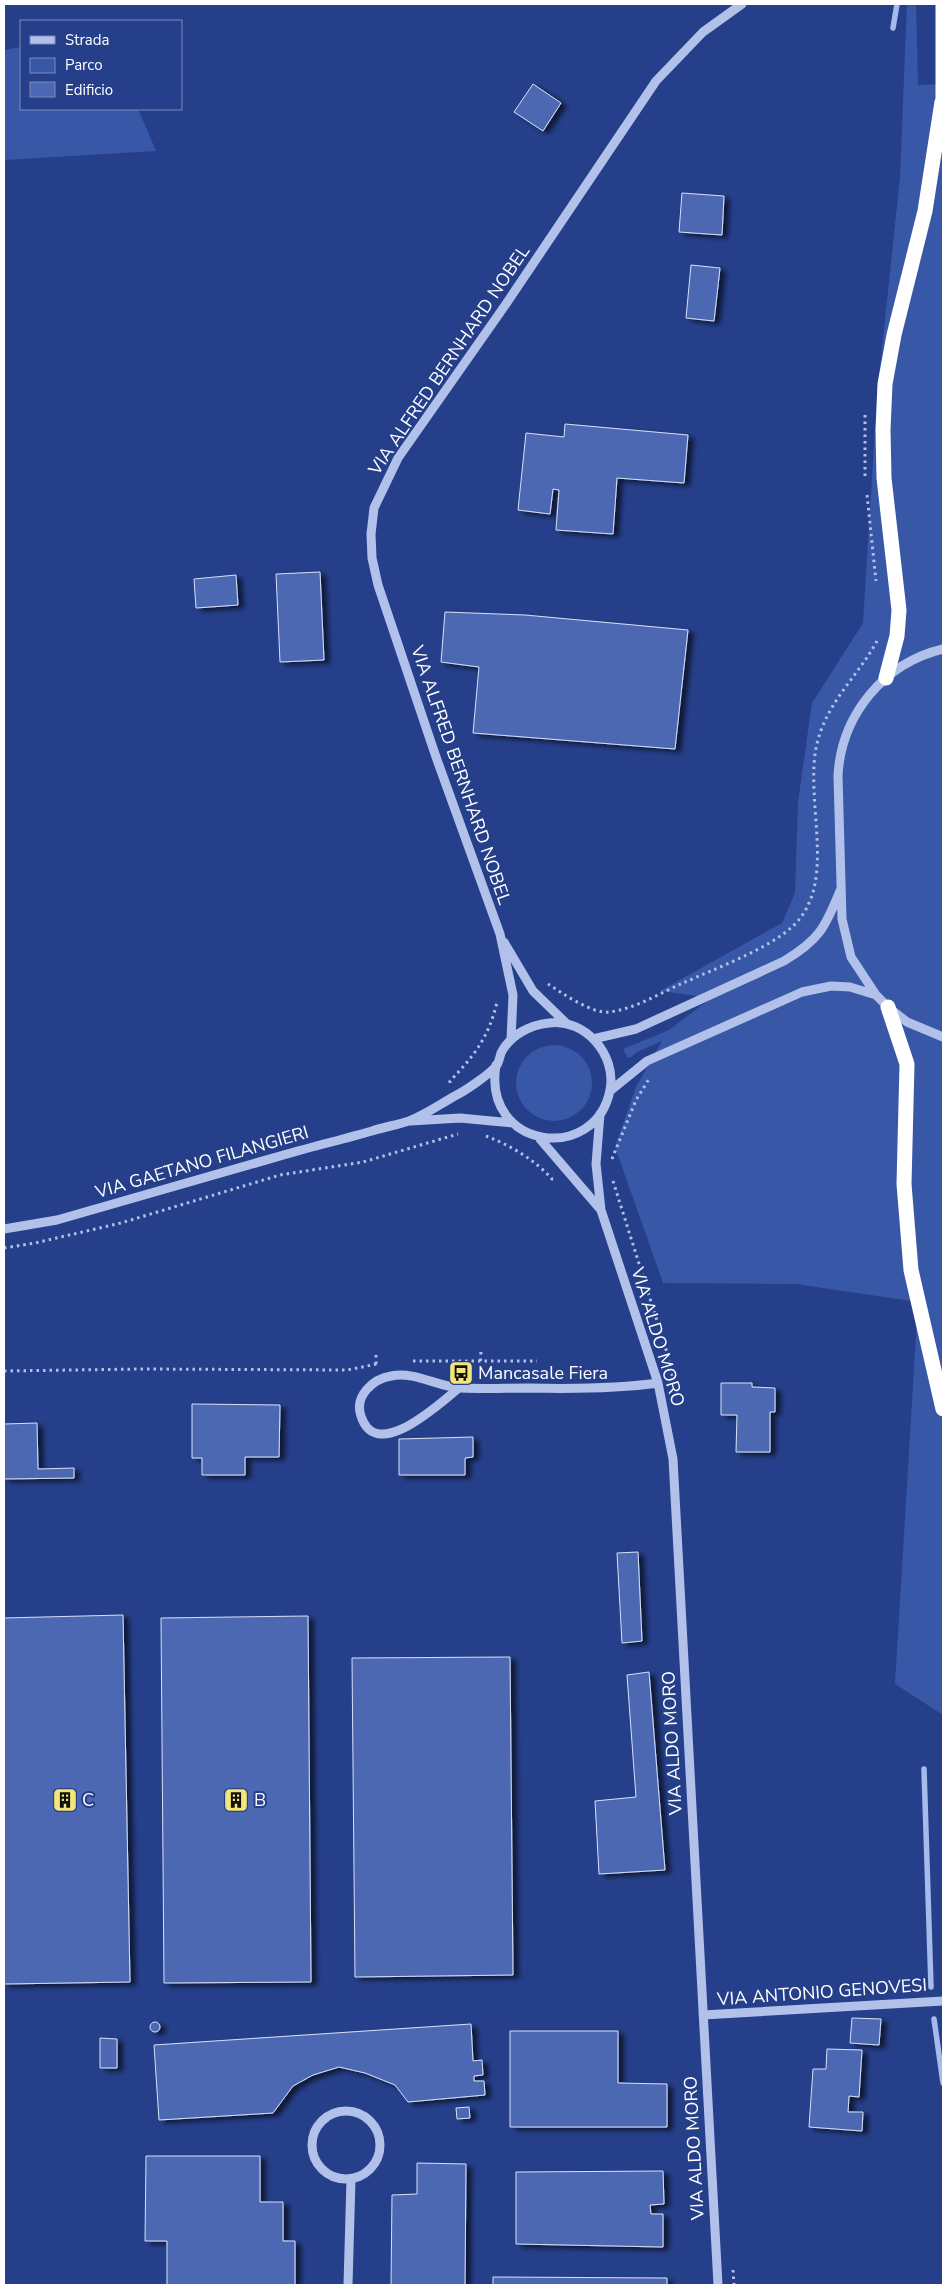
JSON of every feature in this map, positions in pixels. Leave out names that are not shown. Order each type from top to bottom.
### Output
[{"type":"highway","points":[[886,678],[897,636],[899,610],[884,478],[883,430],[886,384],[894,335],[925,211],[943,109],[943,4]]},
{"type":"highway","points":[[888,1007],[907,1064],[904,1184],[911,1270],[943,1409]]},
{"type":"street","name":"VIA ALFRED BERNHARD NOBEL","points":[[511,1040],[512,995],[500,934],[436,757],[378,585],[371,542],[374,508],[398,458],[501,312],[656,81],[703,32],[742,4]]},
{"type":"street","points":[[943,649],[926,653],[905,664],[872,691],[849,726],[839,758],[841,889],[846,941],[851,957],[876,995],[888,1007],[906,1022],[943,1037]]},
{"type":"street","points":[[593,1039],[636,1028],[784,961],[801,951],[825,927],[841,889]]},
{"type":"street","name":"VIA ALFRED BERNHARD NOBEL","points":[[500,934],[533,991],[567,1024]]},
{"type":"street","points":[[610,1091],[608,1063],[593,1039],[576,1027],[567,1024],[552,1022],[537,1024],[523,1031],[511,1040],[502,1052],[496,1065],[495,1090],[504,1114],[513,1123],[540,1139],[564,1138],[584,1129],[600,1114],[610,1091],[646,1061],[774,1004],[816,988],[831,986],[850,987],[876,995]]},
{"type":"street","name":"VIA GAETANO FILANGIERI","points":[[4,1229],[57,1220],[408,1121],[454,1097],[496,1065]]},
{"type":"street","name":"VIA ALDO MORO","points":[[600,1114],[596,1164],[601,1210],[658,1383],[673,1459],[718,2285]]},
{"type":"street","name":"VIA GAETANO FILANGIERI","points":[[408,1121],[460,1118],[513,1123]]},
{"type":"street","name":"VIA ALDO MORO","points":[[540,1139],[601,1210]]},
{"type":"street","points":[[459,1388],[418,1421],[397,1433],[382,1434],[371,1431],[363,1422],[360,1413],[360,1404],[370,1385],[392,1376],[418,1378],[459,1388],[613,1389],[658,1383]]},
{"type":"street","name":"VIA ANTONIO GENOVESI","points":[[703,2016],[943,2001]]},
{"type":"street","points":[[340,2111],[352,2111],[363,2115],[372,2123],[380,2142],[376,2162],[369,2170],[351,2179],[341,2179],[323,2170],[312,2153],[314,2133],[320,2123],[329,2115],[340,2111]]},
{"type":"street","points":[[348,2285],[351,2179]]},
{"type":"path","points":[[533,991],[546,982],[581,1004],[608,1012],[631,1006],[738,958],[776,939],[795,926],[809,904],[817,880],[812,792],[816,748],[836,697],[867,659],[879,632]]},
{"type":"path","points":[[454,1097],[450,1081],[476,1054],[493,1021],[498,997],[512,995]]},
{"type":"path","points":[[611,1160],[636,1100],[665,1053]]},
{"type":"path","points":[[4,1248],[35,1243],[121,1223],[280,1175],[363,1162],[464,1132],[460,1118]]},
{"type":"path","points":[[477,1134],[500,1141],[545,1172],[552,1179]]},
{"type":"path","points":[[480,1388],[481,1350]]},
{"type":"path","points":[[403,1360],[537,1361]]},
{"type":"path","points":[[4,1371],[142,1369],[347,1370],[384,1362]]},
{"type":"green space","points":[[907,4],[916,4],[918,85],[943,84],[943,1715],[895,1684],[918,1302],[796,1284],[663,1283],[615,1147],[636,1087],[662,1041],[637,1052],[630,1058],[627,1057],[623,1049],[669,1030],[711,998],[660,991],[782,923],[795,893],[798,802],[812,703],[863,623],[877,396],[900,177]]},
{"type":"green space","points":[[20,47],[20,110],[138,110],[156,151],[4,160],[4,50]]},
{"type":"green space","points":[[554,1045],[569,1048],[581,1056],[589,1068],[592,1083],[589,1098],[581,1110],[569,1118],[554,1121],[539,1118],[527,1110],[519,1098],[516,1083],[519,1068],[527,1056],[539,1048]]},
{"type":"building","points":[[533,84],[561,103],[543,131],[514,112]]},
{"type":"building","points":[[682,193],[724,196],[722,235],[679,232]]},
{"type":"building","points":[[691,265],[720,268],[714,321],[686,318]]},
{"type":"building","points":[[565,424],[688,435],[684,483],[617,478],[613,534],[556,530],[559,490],[553,489],[550,514],[518,510],[526,433],[564,437]]},
{"type":"building","points":[[320,572],[324,660],[280,662],[276,574]]},
{"type":"building","points":[[236,575],[238,605],[196,608],[194,579]]},
{"type":"building","points":[[445,612],[525,615],[688,630],[675,749],[473,733],[479,667],[441,662]]},
{"type":"building","points":[[721,1383],[752,1383],[752,1387],[775,1388],[775,1412],[770,1412],[770,1452],[736,1452],[737,1415],[721,1415]]},
{"type":"building","points":[[192,1404],[280,1405],[279,1457],[245,1457],[245,1475],[202,1475],[202,1458],[192,1458]]},
{"type":"building","points":[[37,1423],[38,1469],[74,1468],[74,1478],[4,1479],[4,1424]]},
{"type":"building","points":[[473,1437],[473,1457],[465,1458],[465,1475],[399,1475],[399,1439]]},
{"type":"building","points":[[638,1552],[642,1641],[622,1643],[617,1553]]},
{"type":"building","name":"C","points":[[123,1615],[130,1982],[4,1984],[4,1618]]},
{"type":"building","name":"B","points":[[308,1616],[311,1982],[164,1983],[161,1618]]},
{"type":"building","points":[[510,1657],[513,1975],[355,1977],[352,1658]]},
{"type":"building","points":[[649,1672],[665,1870],[599,1874],[595,1801],[636,1797],[627,1675]]},
{"type":"building","points":[[852,2018],[881,2019],[879,2045],[850,2043]]},
{"type":"building","points":[[155,2022],[160,2027],[155,2032],[150,2027]]},
{"type":"building","points":[[471,2024],[473,2061],[482,2060],[483,2075],[474,2076],[474,2081],[484,2081],[485,2095],[408,2102],[395,2085],[365,2073],[339,2067],[313,2075],[293,2086],[273,2113],[159,2120],[154,2045]]},
{"type":"building","points":[[510,2031],[618,2031],[618,2083],[667,2084],[667,2127],[510,2127]]},
{"type":"building","points":[[100,2038],[117,2039],[117,2068],[100,2068]]},
{"type":"building","points":[[827,2049],[862,2050],[859,2097],[849,2096],[848,2112],[863,2112],[862,2131],[809,2127],[813,2069],[826,2069]]},
{"type":"building","points":[[469,2107],[470,2118],[457,2119],[456,2108]]},
{"type":"building","points":[[146,2156],[260,2156],[260,2202],[283,2202],[283,2241],[295,2241],[295,2285],[167,2285],[167,2241],[145,2241]]},
{"type":"building","points":[[417,2163],[466,2164],[465,2285],[391,2285],[392,2195],[417,2194]]},
{"type":"building","points":[[663,2171],[664,2204],[650,2205],[651,2214],[663,2214],[663,2247],[516,2244],[516,2172]]},
{"type":"building","points":[[493,2277],[667,2278],[667,2285],[493,2285]]},
{"type":"waterway","points":[[893,28],[897,4]]},
{"type":"waterway","points":[[924,1769],[931,1987]]},
{"type":"waterway","points":[[934,2019],[943,2083]]},
{"type":"place","name":"Mancasale Fiera","points":[[461,1373]]},
{"type":"place","name":"C","points":[[65,1800]]},
{"type":"place","name":"B","points":[[236,1800]]}]
